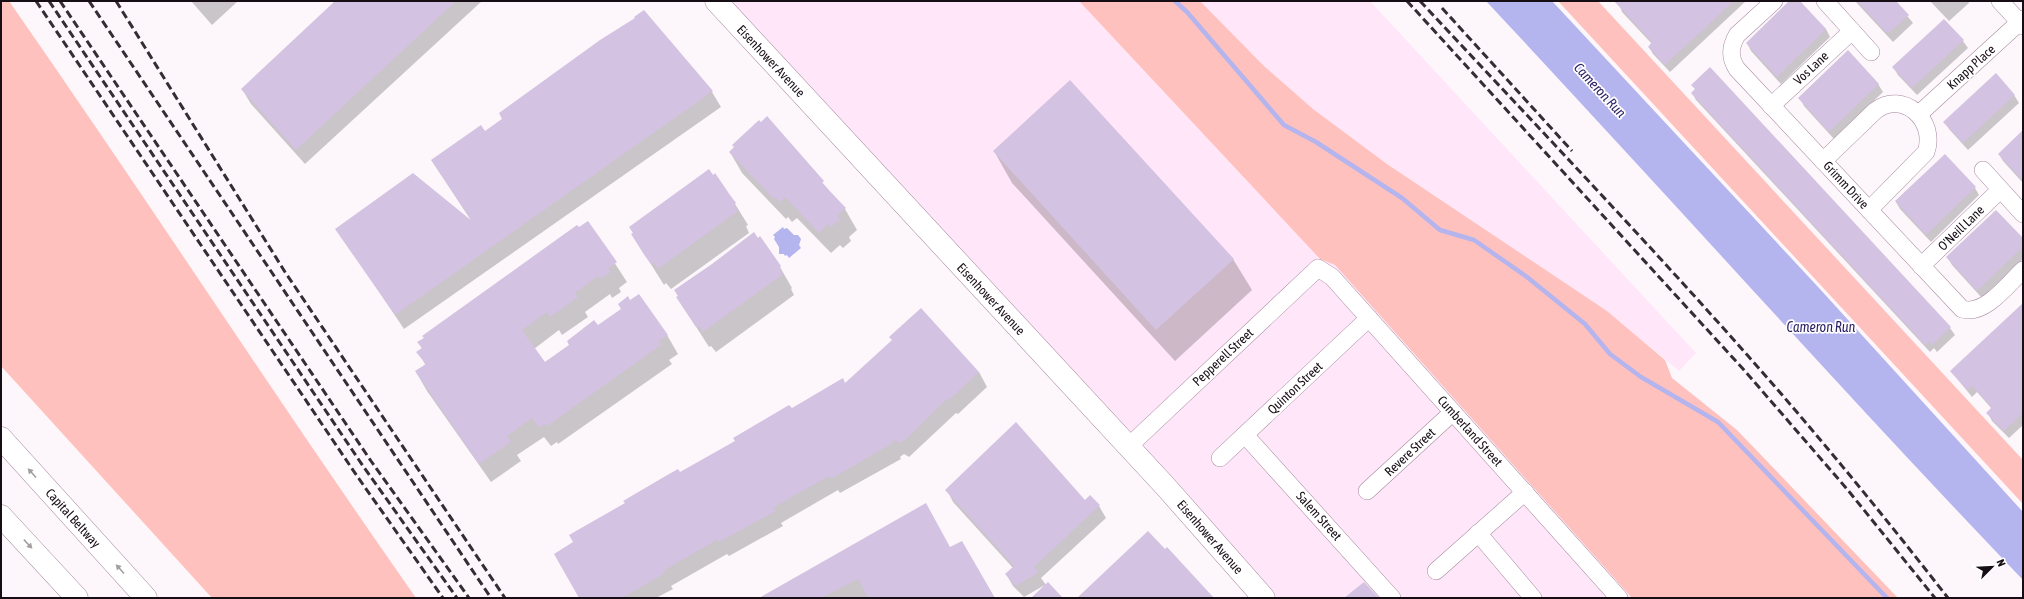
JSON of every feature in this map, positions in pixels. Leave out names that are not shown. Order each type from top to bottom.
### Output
[{"type":"main road","name":"Eisenhower Avenue","points":[[716,1],[1166,487],[1264,598]]},
{"type":"main road","name":"Capital Beltway","points":[[1,438],[146,598]]},
{"type":"main road","points":[[1,516],[78,598]]},
{"type":"street","name":"Grimm Drive","points":[[1774,1],[1737,35],[1731,52],[1731,58],[1737,69],[1771,106],[1962,309],[1969,310],[1984,306],[2023,270]]},
{"type":"street","points":[[1825,1],[1871,52]]},
{"type":"street","points":[[2000,1],[2022,22]]},
{"type":"street","name":"Knapp Place","points":[[1919,114],[2022,22]]},
{"type":"street","name":"Vos Lane","points":[[1771,106],[1852,31]]},
{"type":"street","points":[[1823,161],[1875,111],[1883,106],[1892,104],[1904,105],[1919,114],[1924,122],[1929,137],[1926,152],[1869,210]]},
{"type":"street","points":[[1983,170],[2023,214]]},
{"type":"street","name":"O'Neill Lane","points":[[1920,266],[2000,190]]},
{"type":"street","name":"Pepperell Street","points":[[1128,447],[1318,268]]},
{"type":"street","name":"Cumberland Street","points":[[1318,268],[1332,277],[1370,318],[1618,598]]},
{"type":"street","name":"Quinton Street","points":[[1220,458],[1370,318]]},
{"type":"street","name":"Revere Street","points":[[1367,491],[1453,412]]},
{"type":"street","name":"Salem Street","points":[[1245,435],[1392,598]]},
{"type":"street","points":[[1436,571],[1524,492]]},
{"type":"street","points":[[1478,533],[1533,598]]},
{"type":"shaded area","points":[[1,1],[9,1],[416,598],[212,598],[1,366]]},
{"type":"shaded area","points":[[715,1],[1079,1],[1320,259],[1335,265],[1632,598],[1263,598]]},
{"type":"shaded area","points":[[1079,1],[1200,1],[1264,66],[1313,109],[1387,164],[1607,311],[1665,360],[1672,378],[1737,430],[1898,598],[1632,598],[1335,265],[1320,259]]},
{"type":"shaded area","points":[[1200,1],[1370,1],[1696,353],[1679,371],[1607,311],[1387,164],[1313,109],[1264,66]]},
{"type":"shaded area","points":[[1558,1],[1598,1],[2023,460],[2023,504]]},
{"type":"water","name":"Cameron Run","points":[[1486,1],[1552,1],[1819,288],[2023,512],[2023,580],[1888,436]]},
{"type":"water","points":[[783,227],[784,229],[787,228],[794,235],[798,235],[801,239],[799,245],[801,248],[789,258],[787,255],[785,256],[784,254],[779,254],[779,247],[773,235]]},
{"type":"building","points":[[335,1],[456,1],[296,150],[241,89]]},
{"type":"building","points":[[1614,1],[1734,1],[1665,65],[1648,47],[1652,42]]},
{"type":"building","points":[[1789,1],[1800,1],[1826,29],[1777,77],[1746,43]]},
{"type":"building","points":[[1857,1],[1896,1],[1909,15],[1890,32],[1886,32]]},
{"type":"building","points":[[644,10],[713,91],[395,315],[335,229],[413,173],[472,221],[431,160],[481,125],[485,131],[502,119],[499,113],[600,40],[635,18],[634,17]]},
{"type":"building","points":[[1944,19],[1964,40],[1912,88],[1892,67]]},
{"type":"building","points":[[1848,50],[1879,84],[1829,132],[1798,98]]},
{"type":"building","points":[[1710,67],[1951,327],[1932,345],[1929,341],[1925,345],[1691,93],[1695,89],[1691,85]]},
{"type":"building","points":[[1996,73],[2015,95],[1963,143],[1943,122]]},
{"type":"building","points":[[1070,80],[1234,259],[1156,330],[993,151]]},
{"type":"building","points":[[767,116],[824,181],[822,183],[846,208],[837,216],[840,219],[831,227],[828,224],[819,233],[785,197],[780,202],[775,197],[774,199],[729,152],[734,147],[732,145],[759,120],[761,122]]},
{"type":"building","points":[[2023,130],[2023,181],[1998,154]]},
{"type":"building","points":[[1945,154],[1976,187],[1926,235],[1895,201]]},
{"type":"building","points":[[709,169],[713,175],[715,173],[736,203],[734,205],[738,211],[658,269],[654,263],[651,264],[645,256],[631,234],[633,233],[629,227]]},
{"type":"building","points":[[1996,210],[2023,238],[2023,247],[1977,291],[1946,257]]},
{"type":"building","points":[[588,221],[617,262],[608,269],[611,272],[600,279],[598,276],[575,293],[578,297],[550,317],[547,312],[522,330],[545,362],[569,345],[567,341],[594,320],[598,325],[621,309],[618,304],[628,296],[630,300],[639,294],[668,335],[659,341],[661,345],[547,426],[545,424],[539,428],[532,418],[507,436],[511,442],[479,464],[415,371],[426,364],[416,352],[422,348],[417,342],[424,338],[422,336],[577,225],[579,227]]},
{"type":"building","points":[[754,232],[758,238],[760,236],[781,266],[779,268],[783,274],[703,332],[699,326],[696,327],[676,297],[678,296],[674,290],[712,264]]},
{"type":"building","points":[[2023,303],[2023,413],[2004,431],[1986,413],[1991,408],[1988,403],[1972,386],[1967,390],[1950,371]]},
{"type":"building","points":[[921,308],[979,372],[949,400],[947,399],[907,438],[900,443],[895,440],[892,442],[893,443],[831,479],[829,476],[773,508],[776,511],[719,542],[718,539],[663,571],[665,573],[622,598],[579,598],[554,554],[573,542],[569,535],[625,503],[623,501],[669,474],[678,469],[680,472],[735,441],[733,438],[789,405],[792,408],[843,378],[845,383],[892,340],[889,337]]},
{"type":"building","points":[[1016,422],[1085,500],[1090,495],[1100,505],[1034,567],[1039,572],[1016,586],[1005,574],[1014,566],[945,490]]},
{"type":"building","points":[[926,503],[950,547],[962,541],[995,598],[868,598],[858,579],[821,598],[759,598]]},
{"type":"building","points":[[1148,531],[1165,549],[1167,547],[1214,598],[1077,598]]},
{"type":"building","points":[[1048,582],[1063,598],[1031,598]]},
{"type":"building","points":[[1364,582],[1379,598],[1344,598]]},
{"type":"waterway","points":[[1175,1],[1187,12],[1284,125],[1316,142],[1402,198],[1440,230],[1474,240],[1527,277],[1585,324],[1610,354],[1641,377],[1718,422],[1887,598]]},
{"type":"railway","points":[[36,1],[357,476],[443,598]]},
{"type":"railway","points":[[49,1],[363,466],[457,598]]},
{"type":"railway","points":[[60,1],[371,461],[469,598]]},
{"type":"railway","points":[[89,1],[491,598]]},
{"type":"railway","points":[[116,1],[285,272],[505,598]]},
{"type":"railway","points":[[1407,1],[1744,370],[1847,489],[1935,598]]},
{"type":"railway","points":[[1420,1],[1627,222],[1749,357],[1850,476],[1948,598]]},
{"type":"railway","points":[[1442,8],[1572,151]]}]
